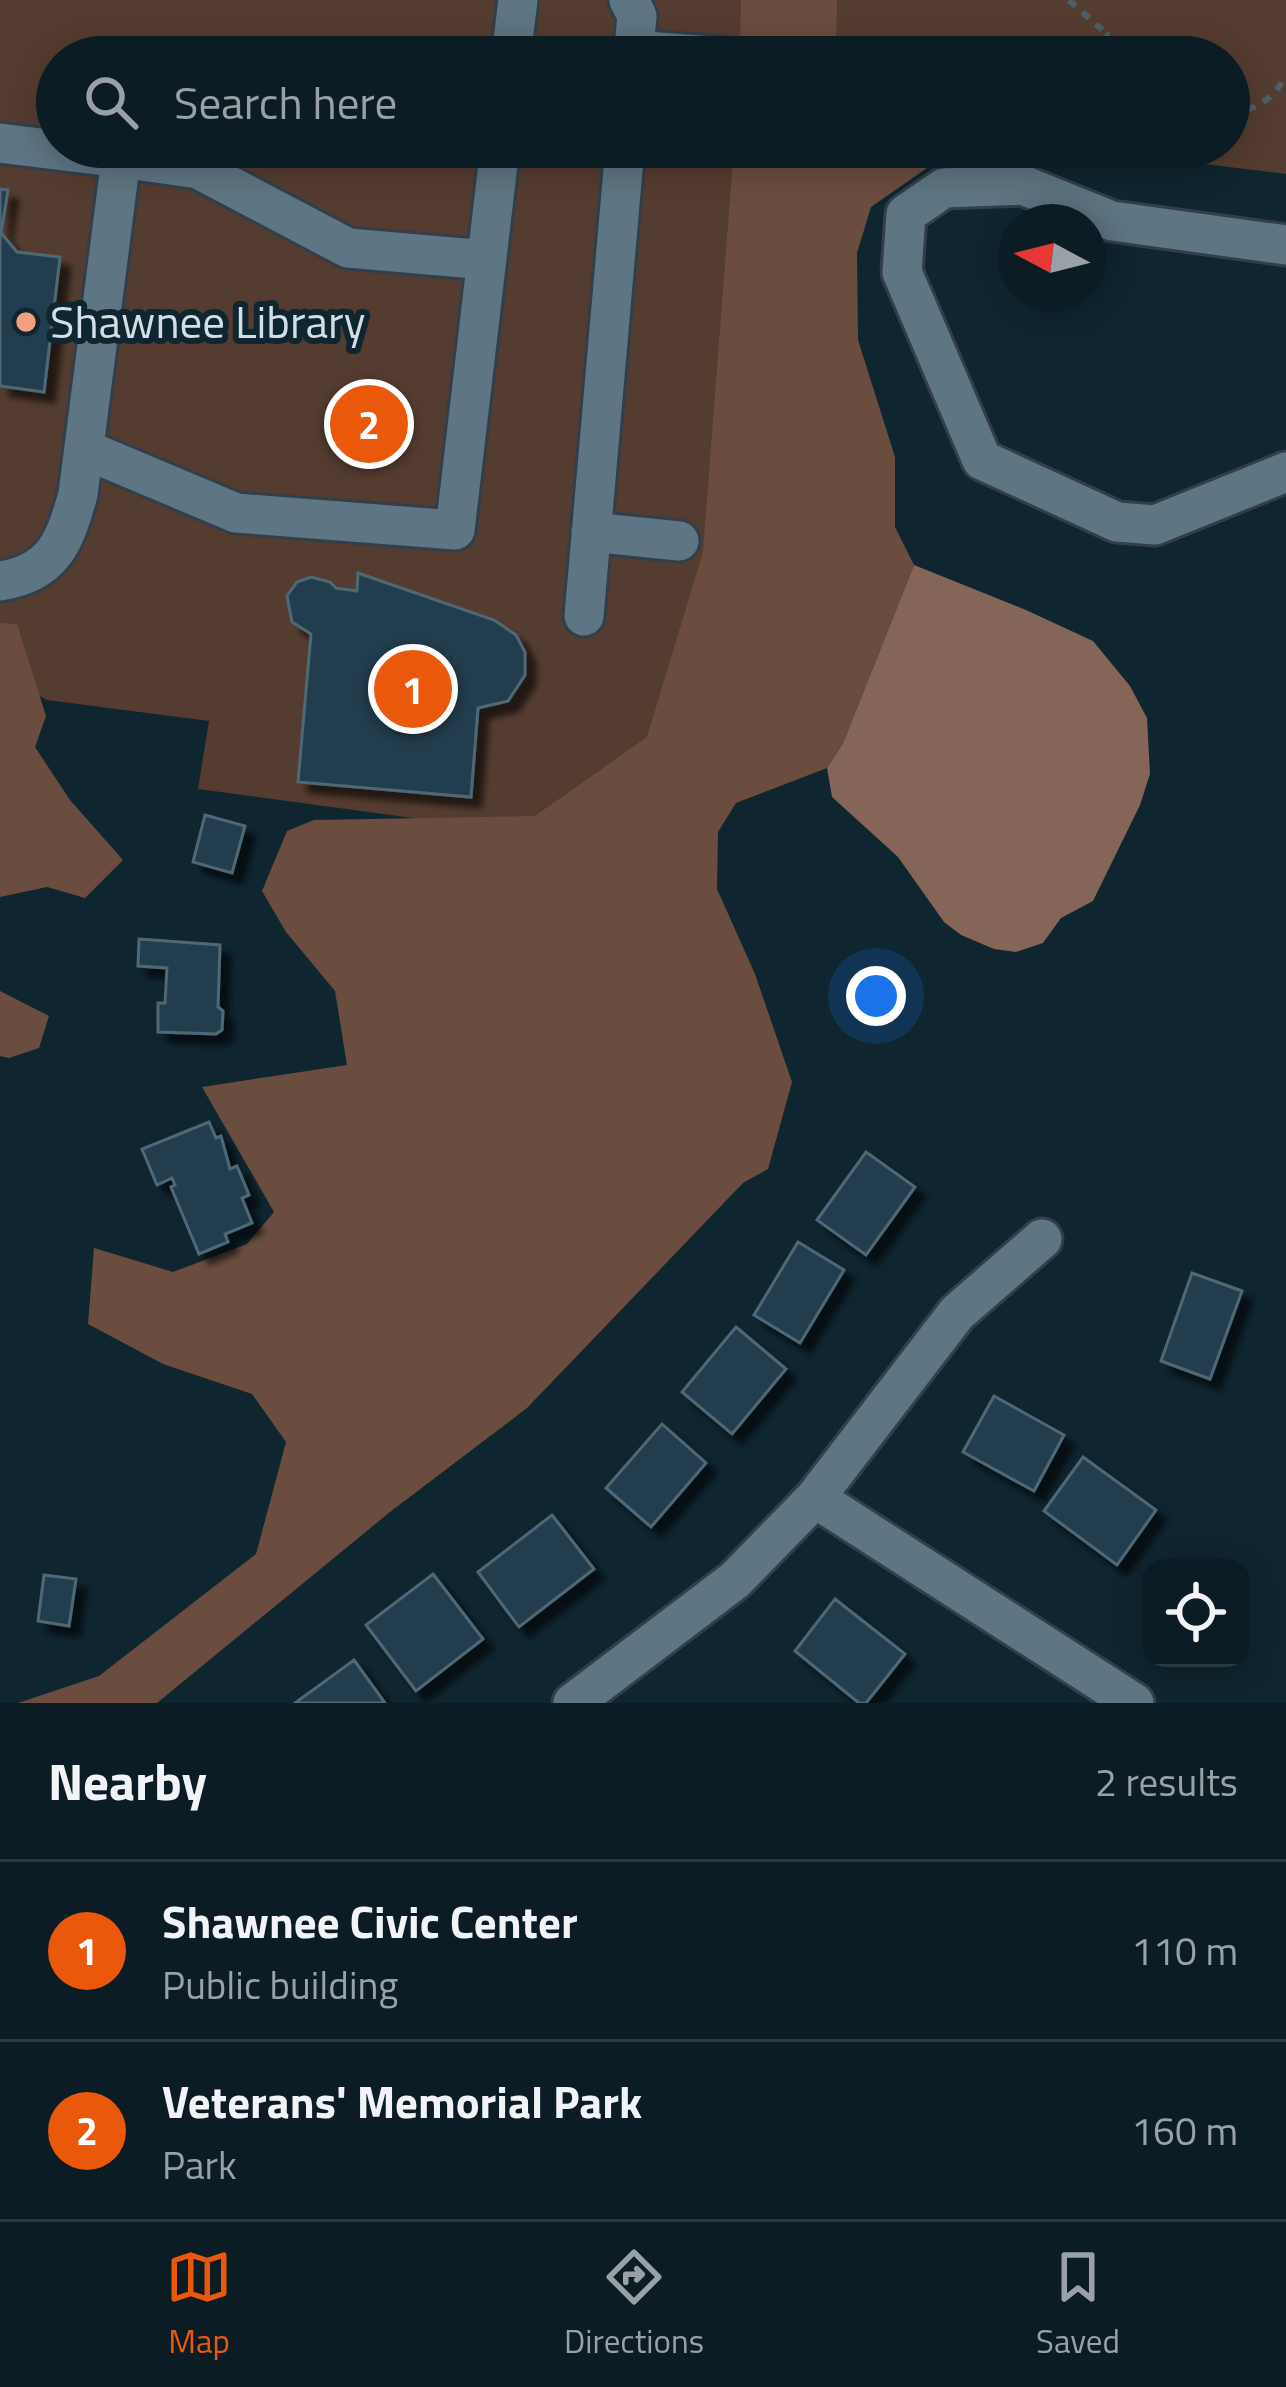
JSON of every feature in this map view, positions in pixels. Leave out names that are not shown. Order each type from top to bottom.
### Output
[{"type":"street","points":[[514,36],[518,0]]},
{"type":"street","points":[[629,0],[637,16],[635,36]]},
{"type":"street","points":[[0,143],[36,147]]},
{"type":"street","points":[[0,581],[33,571],[56,555],[78,494],[120,168]]},
{"type":"street","points":[[191,168],[349,248],[487,260]]},
{"type":"street","points":[[84,449],[236,513],[455,530],[498,168]]},
{"type":"street","points":[[584,616],[623,168]]},
{"type":"street","points":[[1286,245],[1112,221],[1023,184],[944,188],[906,214],[902,272],[982,460],[1117,522],[1155,525],[1286,472]]},
{"type":"street","points":[[591,532],[679,541]]},
{"type":"street","points":[[574,1703],[736,1580],[815,1498],[957,1313],[1042,1239]]},
{"type":"street","points":[[815,1498],[1134,1703]]},
{"type":"path","points":[[1069,0],[1108,35]]},
{"type":"path","points":[[1250,109],[1277,93],[1286,75]]},
{"type":"shaded area","points":[[0,0],[1286,0],[1286,174],[1237,168],[1250,168],[1250,36],[36,36],[36,168],[768,168],[686,855],[198,789],[209,721],[47,700],[0,674]]},
{"type":"shaded area","points":[[741,0],[837,0],[836,36],[740,36]]},
{"type":"shaded area","points":[[732,168],[927,168],[871,207],[857,253],[858,340],[895,457],[895,527],[914,565],[843,743],[827,768],[736,803],[718,832],[717,889],[755,974],[792,1082],[768,1169],[743,1183],[527,1408],[390,1512],[157,1703],[18,1703],[99,1676],[256,1554],[286,1442],[252,1394],[163,1364],[88,1324],[94,1248],[173,1272],[247,1244],[274,1212],[202,1087],[347,1065],[335,991],[286,932],[262,891],[287,831],[314,820],[535,816],[647,737],[703,552]]},
{"type":"shaded area","points":[[914,565],[1093,641],[1130,686],[1147,718],[1150,774],[1093,901],[1061,918],[1043,943],[1016,952],[994,949],[944,922],[898,857],[832,797],[827,768],[843,743]]},
{"type":"shaded area","points":[[0,623],[17,624],[46,716],[35,747],[70,800],[123,860],[85,898],[47,887],[0,897]]},
{"type":"shaded area","points":[[0,991],[49,1016],[39,1048],[9,1058],[0,1056]]},
{"type":"building","name":"Shawnee Library","points":[[0,189],[8,190],[1,233],[17,252],[60,257],[44,392],[0,386]]},
{"type":"building","points":[[358,573],[494,620],[516,635],[525,652],[525,675],[508,701],[478,708],[471,797],[298,782],[311,634],[292,622],[287,596],[297,582],[311,577],[357,591]]},
{"type":"building","points":[[205,815],[245,826],[232,873],[193,862]]},
{"type":"building","points":[[139,939],[220,945],[222,1030],[216,1034],[158,1032],[158,1003],[165,1003],[167,968],[138,966]]},
{"type":"building","points":[[209,1122],[216,1138],[221,1136],[230,1169],[237,1166],[249,1195],[242,1198],[252,1223],[225,1234],[228,1242],[199,1254],[171,1187],[175,1185],[172,1178],[157,1185],[142,1149]]},
{"type":"building","points":[[866,1152],[915,1187],[866,1255],[817,1220]]},
{"type":"building","points":[[798,1242],[844,1270],[800,1343],[754,1315]]},
{"type":"building","points":[[1192,1273],[1242,1291],[1210,1379],[1161,1361]]},
{"type":"building","points":[[736,1327],[786,1369],[732,1434],[682,1392]]},
{"type":"building","points":[[994,1396],[1064,1435],[1034,1491],[963,1452]]},
{"type":"building","points":[[662,1424],[706,1463],[651,1527],[606,1488]]},
{"type":"building","points":[[1083,1457],[1156,1510],[1117,1565],[1044,1511]]},
{"type":"building","points":[[552,1515],[594,1569],[519,1627],[478,1572]]},
{"type":"building","points":[[433,1574],[483,1639],[416,1691],[366,1625]]},
{"type":"building","points":[[44,1575],[76,1579],[69,1626],[38,1621]]},
{"type":"building","points":[[835,1599],[905,1654],[866,1703],[859,1703],[795,1651]]},
{"type":"building","points":[[354,1660],[385,1703],[295,1703]]},
{"type":"place","name":"Shawnee Library","points":[[26,322]]},
{"type":"place","name":"Veterans' Memorial Park","points":[[369,424]]},
{"type":"place","name":"Shawnee Civic Center","points":[[413,689]]}]
